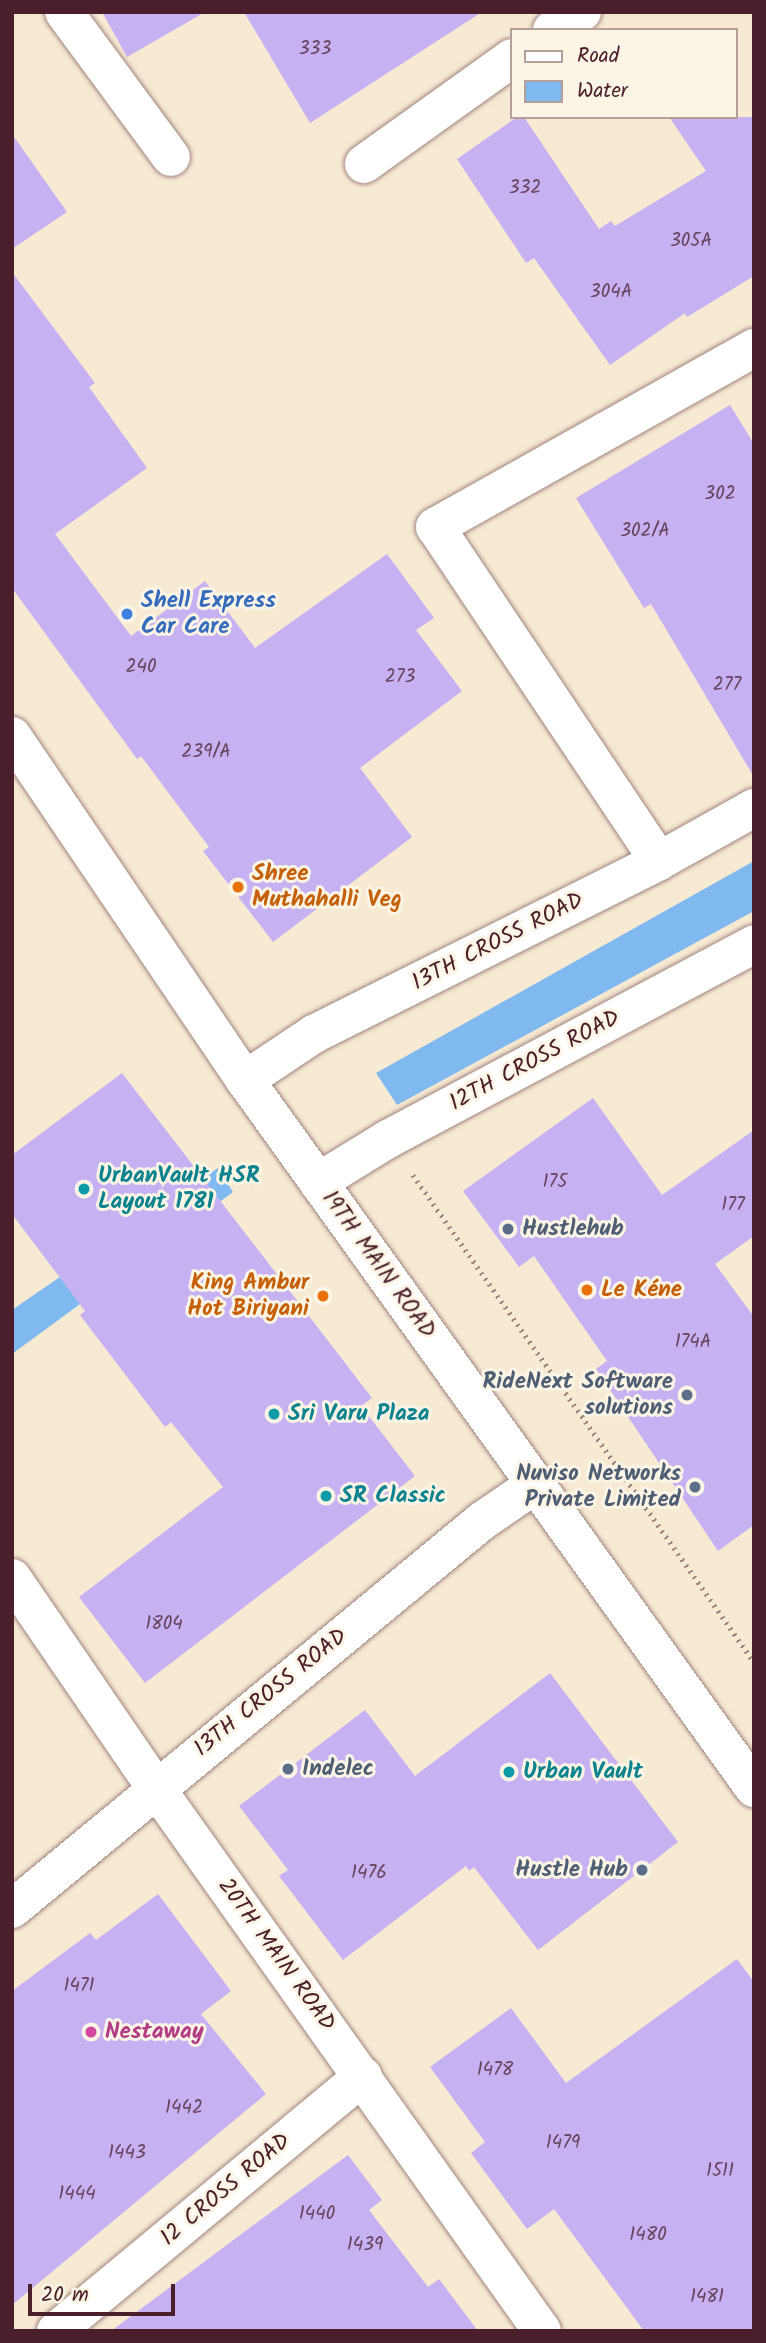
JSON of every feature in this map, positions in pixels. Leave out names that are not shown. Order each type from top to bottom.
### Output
[{"type":"street","points":[[64,12],[171,157]]},
{"type":"street","points":[[555,28],[582,12]]},
{"type":"street","points":[[364,164],[510,59]]},
{"type":"street","points":[[659,861],[435,527],[754,348]]},
{"type":"street","name":"19TH MAIN ROAD","points":[[12,736],[276,1124],[754,1788]]},
{"type":"street","name":"13TH CROSS ROAD","points":[[245,1080],[314,1034],[659,861],[754,808]]},
{"type":"street","name":"12TH CROSS ROAD","points":[[311,1172],[388,1139],[754,944]]},
{"type":"street","name":"13TH CROSS ROAD","points":[[12,1909],[482,1521],[536,1484]]},
{"type":"street","name":"20TH MAIN ROAD","points":[[12,1578],[156,1788],[542,2331]]},
{"type":"street","name":"12 CROSS ROAD","points":[[71,2326],[363,2076]]},
{"type":"path","points":[[388,1139],[754,1662]]},
{"type":"water","points":[[754,861],[754,911],[397,1105],[376,1073]]},
{"type":"water","points":[[218,1168],[233,1192],[12,1354],[12,1310]]},
{"type":"building","points":[[102,12],[205,12],[127,57]]},
{"type":"building","points":[[244,12],[482,12],[310,123]]},
{"type":"building","points":[[754,117],[754,276],[687,317],[685,313],[610,365],[534,258],[526,263],[457,159],[514,119],[525,119],[599,229],[611,221],[615,226],[706,171],[670,119]]},
{"type":"building","points":[[12,134],[67,212],[12,249]]},
{"type":"building","points":[[12,272],[95,383],[89,387],[147,468],[55,534],[131,636],[205,581],[255,648],[387,554],[434,618],[416,630],[462,691],[360,768],[412,837],[273,942],[203,851],[209,847],[141,756],[137,759],[12,588]]},
{"type":"building","points":[[730,405],[754,444],[754,777],[651,604],[644,608],[576,498]]},
{"type":"building","points":[[122,1073],[372,1398],[361,1406],[415,1476],[145,1683],[79,1597],[223,1487],[171,1422],[165,1427],[80,1315],[85,1311],[12,1214],[12,1155]]},
{"type":"building","points":[[593,1098],[662,1195],[754,1130],[754,1236],[715,1264],[754,1317],[754,1525],[718,1551],[596,1369],[607,1361],[534,1256],[519,1267],[463,1191]]},
{"type":"building","points":[[550,1673],[678,1842],[538,1950],[474,1867],[469,1871],[466,1866],[343,1960],[279,1876],[288,1870],[239,1806],[365,1710],[415,1776]]},
{"type":"building","points":[[158,1894],[231,1991],[201,2014],[266,2094],[12,2305],[12,1991],[90,1933],[96,1940]]},
{"type":"building","points":[[737,1959],[754,1982],[754,2331],[644,2331],[554,2209],[527,2229],[471,2153],[485,2142],[430,2067],[511,2008],[566,2083]]},
{"type":"building","points":[[348,2155],[382,2200],[369,2210],[428,2287],[439,2279],[478,2331],[111,2331]]},
{"type":"place","name":"Shell Express Car Care","points":[[127,614]]},
{"type":"place","name":"Shree Muthahalli Veg","points":[[238,887]]},
{"type":"place","name":"UrbanVault HSR Layout 1781","points":[[84,1189]]},
{"type":"place","name":"Hustlehub","points":[[508,1229]]},
{"type":"place","name":"Le Kéne","points":[[587,1290]]},
{"type":"place","name":"King Ambur Hot Biriyani","points":[[323,1296]]},
{"type":"place","name":"RideNext Software solutions","points":[[687,1395]]},
{"type":"place","name":"Sri Varu Plaza","points":[[274,1414]]},
{"type":"place","name":"Nuviso Networks Private Limited","points":[[695,1487]]},
{"type":"place","name":"SR Classic","points":[[326,1496]]},
{"type":"place","name":"Indelec","points":[[288,1769]]},
{"type":"place","name":"Urban Vault","points":[[509,1772]]},
{"type":"place","name":"Hustle Hub","points":[[642,1870]]},
{"type":"place","name":"Nestaway","points":[[91,2032]]}]
